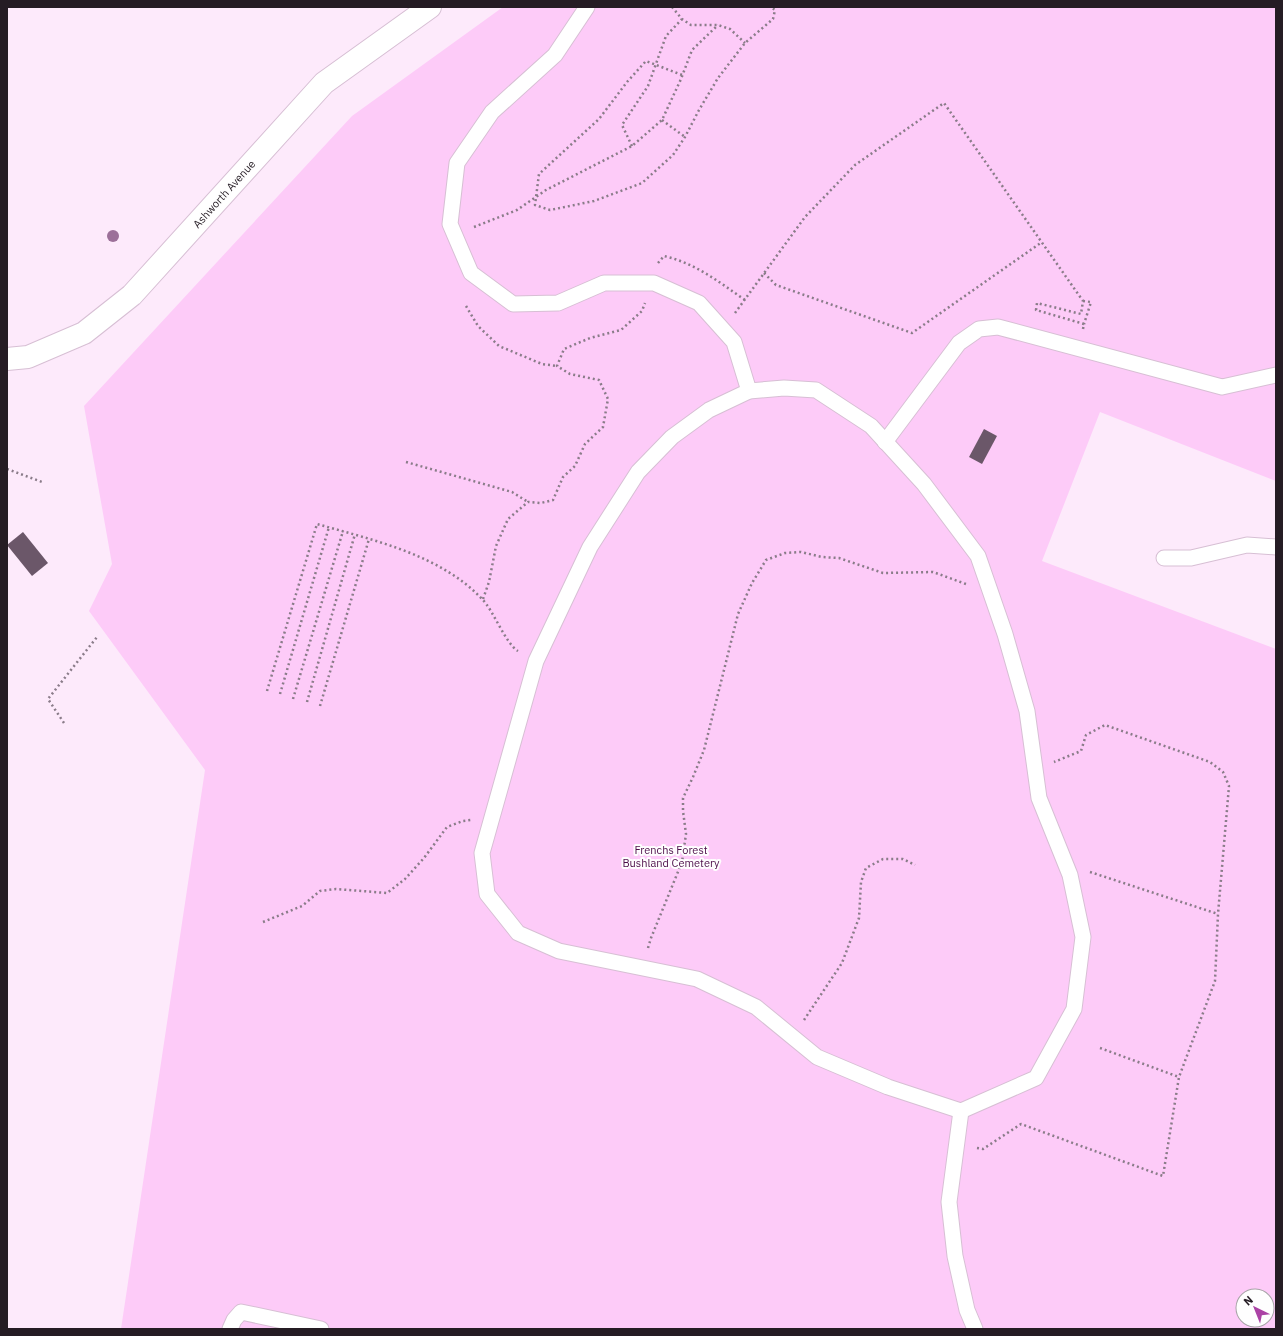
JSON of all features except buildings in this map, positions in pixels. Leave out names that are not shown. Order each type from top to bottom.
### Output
[{"type":"street","name":"Ashworth Avenue","points":[[7,358],[28,357],[84,333],[132,295],[324,83],[430,7]]},
{"type":"lane","points":[[587,7],[555,55],[492,112],[458,163],[450,224],[471,273],[513,304],[558,303],[604,283],[654,283],[699,303],[734,342],[749,391]]},
{"type":"lane","points":[[885,442],[959,342],[979,329],[998,327],[1222,387],[1276,375]]},
{"type":"lane","points":[[784,388],[816,390],[870,426],[924,484],[978,556],[1005,634],[1027,711],[1039,798],[1070,875],[1082,937],[1074,1009],[1036,1078],[961,1111],[888,1087],[817,1057],[756,1007],[697,979],[559,951],[518,933],[487,894],[482,853],[536,661],[590,547],[638,472],[672,437],[709,410],[749,391],[784,388]]},
{"type":"lane","points":[[1164,558],[1191,558],[1247,545],[1276,547]]},
{"type":"lane","points":[[961,1111],[949,1202],[957,1264],[967,1310],[976,1329]]},
{"type":"lane","points":[[230,1329],[234,1320],[241,1312],[286,1325],[321,1329]]},
{"type":"path","points":[[672,7],[682,19],[691,26],[718,26],[730,29],[745,43]]},
{"type":"path","points":[[682,75],[646,61],[627,82],[598,119],[539,174],[535,205],[550,210],[594,201],[642,183],[674,155],[686,137],[698,110],[718,78],[745,43],[773,19],[775,10],[771,7]]},
{"type":"path","points":[[632,146],[622,125],[648,86],[666,36],[682,19]]},
{"type":"path","points":[[455,235],[517,210],[546,190],[632,146],[662,120],[682,79],[682,75],[692,50],[718,26]]},
{"type":"path","points":[[719,325],[734,315],[805,217],[855,165],[944,102],[1083,301],[1081,314],[1038,303],[1036,310],[1084,324]]},
{"type":"path","points":[[662,120],[686,137]]},
{"type":"path","points":[[764,273],[776,285],[912,333],[1042,242]]},
{"type":"path","points":[[557,366],[564,349],[590,338],[621,330],[642,311],[654,283],[655,265],[664,256],[677,259],[705,272],[745,300]]},
{"type":"path","points":[[1076,348],[1091,302],[1083,301]]},
{"type":"path","points":[[406,462],[512,492],[528,502],[542,503],[553,500],[563,477],[575,466],[585,444],[603,427],[608,399],[599,380],[570,374],[557,366],[542,364],[500,346],[478,326],[466,306]]},
{"type":"path","points":[[7,469],[42,482]]},
{"type":"path","points":[[483,600],[489,582],[496,546],[508,519],[528,502]]},
{"type":"path","points":[[267,691],[317,524],[355,534],[426,559],[454,575],[483,600],[516,650],[536,661]]},
{"type":"path","points":[[280,694],[329,527]]},
{"type":"path","points":[[293,699],[343,531]]},
{"type":"path","points":[[307,702],[355,534]]},
{"type":"path","points":[[320,706],[369,539]]},
{"type":"path","points":[[643,968],[651,938],[682,862],[686,834],[683,798],[704,750],[738,614],[752,582],[766,560],[785,553],[802,552],[822,557],[839,558],[883,573],[933,572],[975,587],[987,583]]},
{"type":"path","points":[[64,723],[48,698],[97,637]]},
{"type":"path","points":[[956,1145],[984,1149],[1021,1124],[1163,1176],[1178,1077],[1215,981],[1218,914],[1229,786],[1223,772],[1210,762],[1105,725],[1086,735],[1081,751],[1035,770]]},
{"type":"path","points":[[263,922],[302,906],[320,892],[336,890],[387,893],[405,878],[424,858],[447,827],[463,820],[492,817]]},
{"type":"path","points":[[792,1036],[808,1015],[842,963],[859,918],[861,882],[866,868],[883,860],[903,859],[915,865]]},
{"type":"path","points":[[1070,875],[1089,872],[1218,914]]},
{"type":"path","points":[[1100,1048],[1178,1077]]},
{"type":"green space","name":"Frenchs Forest Bushland Cemetery","points":[[503,7],[1276,7],[1276,481],[1100,412],[1042,561],[1276,649],[1276,1329],[121,1329],[205,770],[89,611],[112,564],[84,406],[352,116]]}]
